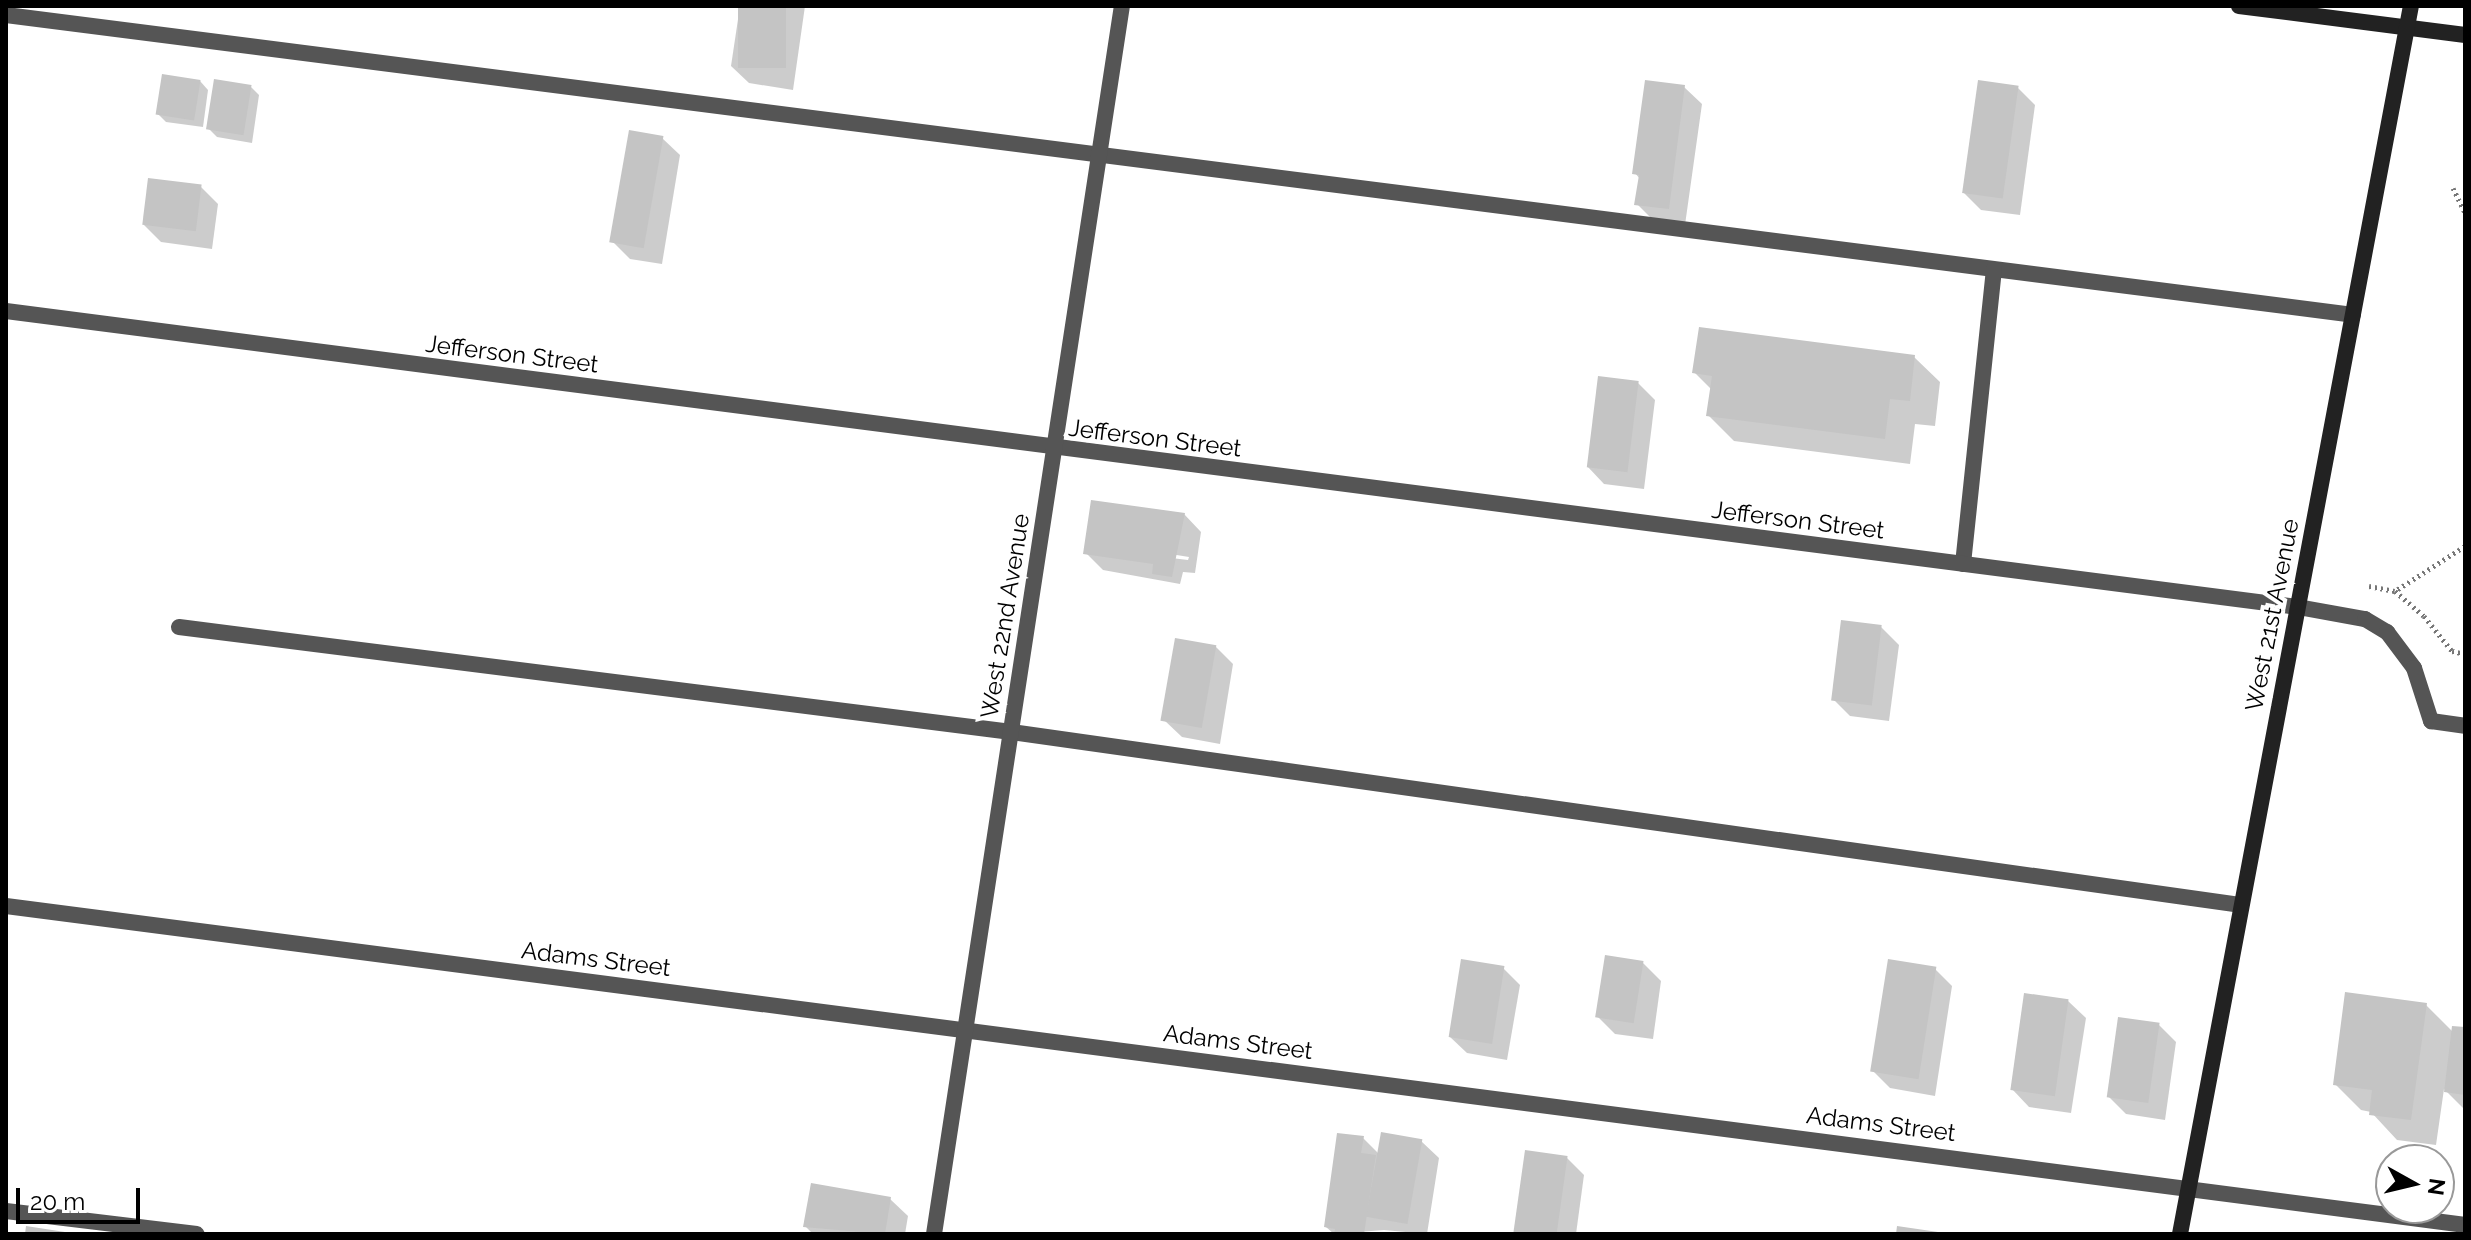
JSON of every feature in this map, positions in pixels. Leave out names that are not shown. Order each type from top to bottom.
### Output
[{"type":"street","name":"West 22nd Avenue","points":[[934,1234],[1122,6]]},
{"type":"street","points":[[2239,6],[2465,35]]},
{"type":"street","name":"West 21st Avenue","points":[[2180,1234],[2411,6]]},
{"type":"street","points":[[6,15],[1099,158],[2353,315]]},
{"type":"street","points":[[1963,564],[1994,270]]},
{"type":"street","name":"Jefferson Street","points":[[6,311],[1056,450],[2298,607],[2365,619],[2387,632],[2414,668],[2431,721],[2465,726]]},
{"type":"street","points":[[179,627],[1011,732],[2240,905]]},
{"type":"street","name":"Adams Street","points":[[6,906],[2465,1225]]},
{"type":"street","points":[[6,1211],[197,1234]]},
{"type":"path","points":[[2453,188],[2465,213]]},
{"type":"path","points":[[2395,591],[2465,546]]},
{"type":"path","points":[[2358,584],[2395,591],[2424,616],[2452,651],[2465,654]]},
{"type":"building","points":[[738,6],[786,6],[786,68],[738,68]]},
{"type":"building","points":[[162,74],[201,80],[194,121],[156,114]]},
{"type":"building","points":[[214,79],[252,85],[244,135],[206,129]]},
{"type":"building","points":[[1645,80],[1685,85],[1669,209],[1634,205],[1639,175],[1632,174]]},
{"type":"building","points":[[1978,80],[2019,86],[2003,199],[1962,193]]},
{"type":"building","points":[[629,130],[663,136],[644,248],[609,242]]},
{"type":"building","points":[[148,178],[202,185],[196,231],[142,225]]},
{"type":"building","points":[[1699,327],[1915,355],[1910,401],[1890,399],[1885,439],[1706,416],[1712,376],[1692,373]]},
{"type":"building","points":[[1598,376],[1639,381],[1627,472],[1587,467]]},
{"type":"building","points":[[1091,500],[1185,513],[1172,577],[1152,574],[1153,564],[1083,554]]},
{"type":"building","points":[[1841,620],[1882,625],[1872,705],[1831,700]]},
{"type":"building","points":[[1175,638],[1216,645],[1202,728],[1160,721]]},
{"type":"building","points":[[1605,955],[1644,961],[1634,1023],[1595,1017]]},
{"type":"building","points":[[1461,959],[1504,966],[1492,1044],[1449,1037]]},
{"type":"building","points":[[1888,959],[1936,967],[1919,1079],[1870,1072]]},
{"type":"building","points":[[2345,992],[2427,1003],[2411,1120],[2369,1115],[2372,1090],[2333,1085]]},
{"type":"building","points":[[2024,993],[2069,999],[2055,1096],[2010,1090]]},
{"type":"building","points":[[2118,1017],[2160,1023],[2148,1103],[2107,1097]]},
{"type":"building","points":[[2452,1026],[2465,1027],[2465,1095],[2444,1092]]},
{"type":"building","points":[[1381,1132],[1422,1139],[1407,1224],[1366,1217]]},
{"type":"building","points":[[1337,1133],[1364,1136],[1361,1153],[1376,1155],[1364,1234],[1334,1234],[1335,1229],[1324,1227]]},
{"type":"building","points":[[1525,1150],[1568,1156],[1557,1234],[1513,1234]]},
{"type":"building","points":[[811,1183],[891,1197],[885,1234],[803,1227]]},
{"type":"building","points":[[26,1226],[65,1232],[65,1234],[25,1234]]},
{"type":"building","points":[[1897,1226],[1938,1232],[1938,1234],[1896,1234]]}]
